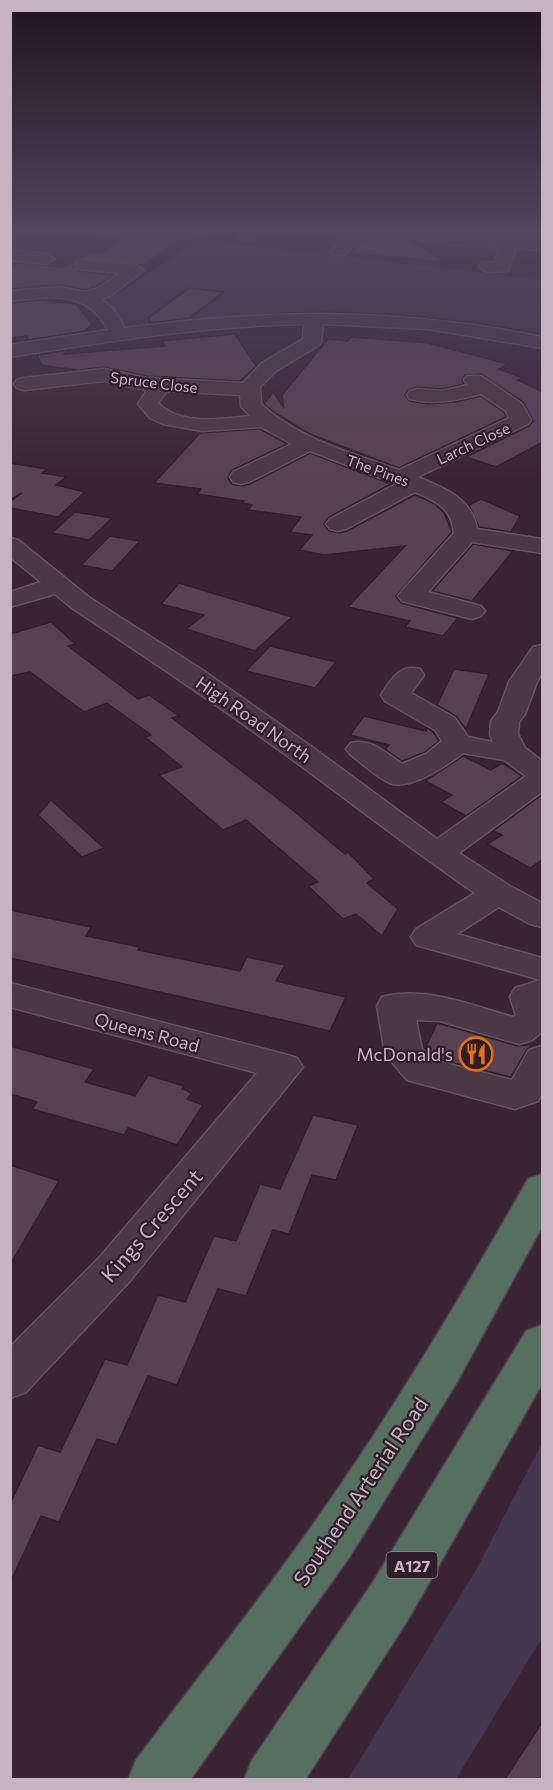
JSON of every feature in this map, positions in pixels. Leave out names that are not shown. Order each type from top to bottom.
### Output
[{"type":"highway","name":"Southend Arterial Road","points":[[156,1779],[330,1541],[479,1305],[543,1190]]},
{"type":"highway","name":"A127","points":[[272,1779],[391,1600],[543,1344]]},
{"type":"street","points":[[107,313],[120,335]]},
{"type":"street","points":[[249,389],[265,370],[312,341],[314,318]]},
{"type":"street","points":[[10,351],[120,335],[314,318],[444,326],[543,342]]},
{"type":"street","name":"Spruce Close","points":[[24,384],[104,375],[162,385],[249,389]]},
{"type":"street","points":[[162,385],[149,399],[148,404],[160,415],[193,424],[214,426],[264,420]]},
{"type":"street","name":"Larch Close","points":[[338,524],[407,480],[530,422],[515,408],[474,387],[442,397],[417,394]]},
{"type":"street","name":"The Pines","points":[[249,389],[249,400],[253,408],[272,427],[308,444],[442,495],[458,506],[465,520],[466,534]]},
{"type":"street","points":[[241,477],[308,444]]},
{"type":"street","points":[[472,611],[411,596],[466,534],[543,546]]},
{"type":"street","name":"High Road North","points":[[10,546],[58,585],[292,746],[437,853],[498,893],[543,915]]},
{"type":"street","points":[[10,600],[58,585]]},
{"type":"street","points":[[532,765],[504,734],[505,721],[511,714],[523,682],[543,653]]},
{"type":"street","points":[[410,675],[395,695],[445,724],[458,743],[532,765]]},
{"type":"street","points":[[361,749],[400,776],[436,760],[458,743]]},
{"type":"street","points":[[437,853],[521,795],[532,765]]},
{"type":"street","points":[[498,893],[428,938],[538,986],[535,1018],[519,1031],[440,1009],[395,1006],[404,1054],[420,1070],[515,1095],[525,1091],[543,1059]]},
{"type":"street","name":"High Road North","points":[[498,893],[543,898]]},
{"type":"street","name":"Queens Road","points":[[10,995],[284,1066]]},
{"type":"street","name":"Kings Crescent","points":[[10,1378],[114,1270],[284,1066]]},
{"type":"shaded area","points":[[114,313],[286,313],[252,315],[129,328]]},
{"type":"shaded area","points":[[364,313],[542,313],[542,333],[480,323]]},
{"type":"shaded area","points":[[542,1443],[542,1638],[456,1779],[348,1779],[476,1570]]},
{"type":"building","points":[[10,313],[83,313],[92,324],[85,331],[29,340],[27,336],[10,338]]},
{"type":"building","points":[[155,313],[196,313],[189,318],[151,323],[148,318]]},
{"type":"building","points":[[235,334],[256,366],[240,381],[147,376],[104,367],[79,370],[46,366],[42,365],[37,355],[68,350],[64,354],[165,346],[162,341]]},
{"type":"building","points":[[351,337],[428,343],[508,364],[499,369],[523,378],[518,380],[543,392],[543,442],[496,467],[466,457],[529,426],[533,421],[523,402],[481,374],[465,375],[462,380],[464,384],[442,389],[416,387],[408,390],[405,395],[410,401],[428,404],[455,402],[481,396],[504,412],[506,417],[399,468],[310,434],[264,404],[273,392],[284,408],[282,395],[328,339],[348,341]]},
{"type":"building","points":[[260,429],[287,444],[232,470],[228,478],[232,484],[242,486],[250,484],[310,453],[391,484],[329,517],[324,524],[329,531],[339,533],[347,531],[415,495],[435,504],[444,513],[452,532],[396,596],[401,603],[458,618],[443,636],[405,627],[410,621],[348,607],[405,546],[324,555],[299,550],[312,535],[290,532],[301,517],[248,510],[252,505],[242,503],[244,501],[197,494],[201,489],[154,483],[200,433]]},
{"type":"building","points":[[10,463],[47,469],[42,473],[66,477],[56,485],[85,492],[58,517],[10,508],[10,502],[22,493],[10,500]]},
{"type":"building","points":[[481,499],[520,516],[511,532],[479,527],[469,505]]},
{"type":"building","points":[[75,512],[112,518],[89,540],[52,533]]},
{"type":"building","points":[[110,536],[140,541],[112,571],[81,565]]},
{"type":"building","points":[[473,544],[513,551],[472,601],[432,591]]},
{"type":"building","points":[[179,583],[292,617],[255,651],[186,629],[204,615],[161,604]]},
{"type":"building","points":[[51,622],[75,644],[68,646],[138,699],[149,695],[179,716],[172,718],[289,807],[345,854],[348,852],[374,879],[367,883],[398,909],[382,936],[356,914],[343,919],[308,886],[318,882],[246,820],[223,830],[159,775],[182,767],[145,737],[151,735],[107,703],[84,712],[30,672],[10,676],[10,634]]},
{"type":"building","points":[[270,646],[336,662],[315,688],[246,671]]},
{"type":"building","points":[[454,669],[489,674],[466,729],[456,716],[437,705]]},
{"type":"building","points":[[364,716],[426,731],[427,728],[439,741],[425,752],[402,761],[385,749],[389,745],[350,735]]},
{"type":"building","points":[[463,756],[491,770],[502,763],[522,776],[466,816],[441,802],[452,795],[425,781]]},
{"type":"building","points":[[543,794],[543,859],[530,868],[487,844],[502,835],[493,831]]},
{"type":"building","points":[[51,800],[104,848],[82,857],[38,815]]},
{"type":"building","points":[[10,910],[91,927],[86,936],[140,947],[138,950],[240,971],[247,957],[285,965],[276,981],[346,997],[330,1031],[10,958]]},
{"type":"building","name":"McDonald's","points":[[437,1023],[518,1046],[534,1044],[527,1049],[511,1077],[434,1058],[425,1049]]},
{"type":"building","points":[[10,1046],[94,1069],[85,1082],[135,1096],[148,1075],[184,1086],[182,1089],[192,1093],[187,1099],[203,1105],[177,1145],[128,1128],[124,1135],[32,1109],[37,1102],[10,1094]]},
{"type":"building","points":[[313,1115],[358,1125],[336,1180],[312,1175],[289,1234],[273,1230],[246,1296],[218,1289],[177,1385],[148,1376],[117,1445],[97,1439],[59,1522],[41,1516],[10,1583],[10,1504],[38,1445],[60,1452],[105,1359],[127,1365],[158,1295],[185,1302],[214,1236],[236,1241],[260,1184],[280,1189]]},
{"type":"building","points":[[10,1165],[59,1181],[10,1265]]},
{"type":"building","points":[[543,1721],[543,1779],[505,1779]]},
{"type":"place","name":"McDonald's","points":[[476,1054]]}]
